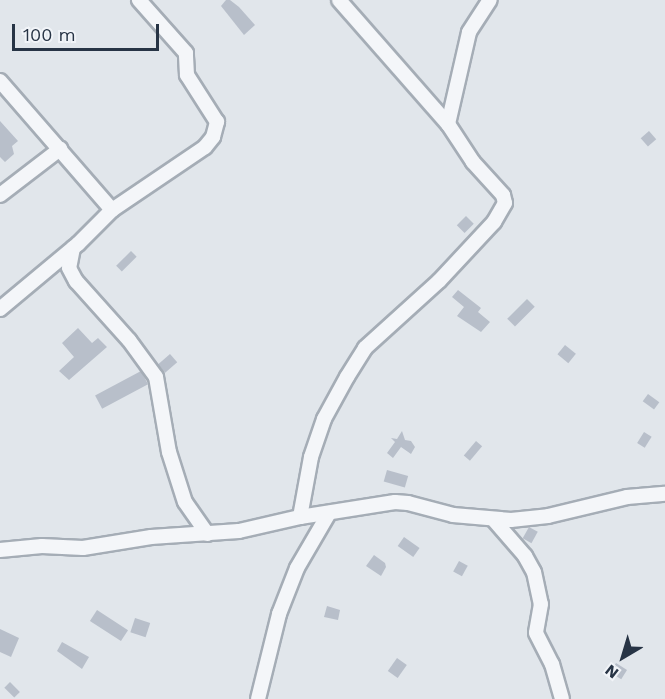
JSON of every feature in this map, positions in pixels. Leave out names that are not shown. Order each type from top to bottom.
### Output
[{"type":"street","points":[[0,309],[74,247],[112,210],[205,147],[217,129],[214,114],[187,75],[184,50],[139,0]]},
{"type":"street","points":[[300,516],[312,456],[324,419],[365,348],[439,281],[501,213],[505,203],[503,195],[473,162],[448,124],[339,0]]},
{"type":"street","points":[[448,124],[469,32],[490,0]]},
{"type":"street","points":[[0,81],[112,210]]},
{"type":"street","points":[[0,195],[60,149]]},
{"type":"street","points":[[74,247],[69,268],[76,281],[129,340],[156,377],[169,452],[185,501],[207,534]]},
{"type":"street","points":[[0,550],[42,546],[82,548],[140,538],[207,534],[264,527],[300,516],[395,502],[408,502],[453,515],[493,519],[548,516],[627,497],[665,494]]},
{"type":"street","points":[[258,699],[279,614],[297,568],[329,513]]},
{"type":"street","points":[[493,519],[525,556],[534,572],[541,604],[536,633],[555,672],[562,699]]},
{"type":"building","points":[[226,0],[230,0],[239,7],[255,25],[244,35],[221,6]]},
{"type":"building","points":[[0,121],[18,141],[12,146],[14,154],[5,162],[0,157]]},
{"type":"building","points":[[649,131],[656,139],[648,147],[641,138]]},
{"type":"building","points":[[466,216],[474,224],[465,233],[457,225]]},
{"type":"building","points":[[131,251],[137,257],[122,272],[116,266]]},
{"type":"building","points":[[458,290],[481,308],[478,312],[490,322],[481,332],[457,316],[464,307],[452,297]]},
{"type":"building","points":[[527,299],[535,307],[515,327],[507,319]]},
{"type":"building","points":[[78,328],[92,343],[98,338],[107,347],[69,380],[59,371],[74,357],[62,343]]},
{"type":"building","points":[[565,345],[576,354],[568,363],[557,354]]},
{"type":"building","points":[[170,354],[177,362],[165,373],[158,364]]},
{"type":"building","points":[[141,371],[148,384],[102,409],[95,395]]},
{"type":"building","points":[[648,394],[659,402],[654,410],[643,401]]},
{"type":"building","points":[[402,431],[405,440],[411,441],[415,447],[411,454],[401,447],[393,458],[387,453],[395,442],[391,438],[397,439]]},
{"type":"building","points":[[644,432],[652,437],[645,448],[637,443]]},
{"type":"building","points":[[476,441],[482,446],[470,461],[464,456]]},
{"type":"building","points":[[387,470],[408,476],[405,488],[384,482]]},
{"type":"building","points":[[529,527],[538,532],[531,543],[523,538]]},
{"type":"building","points":[[404,537],[420,548],[413,557],[398,546]]},
{"type":"building","points":[[374,555],[385,563],[386,567],[381,576],[366,566]]},
{"type":"building","points":[[459,561],[468,566],[462,576],[453,571]]},
{"type":"building","points":[[327,606],[340,610],[338,620],[324,617]]},
{"type":"building","points":[[97,610],[128,630],[121,641],[90,621]]},
{"type":"building","points":[[135,618],[150,623],[146,637],[130,632]]},
{"type":"building","points":[[0,629],[19,638],[11,657],[0,652]]},
{"type":"building","points":[[62,642],[89,657],[82,669],[57,651]]},
{"type":"building","points":[[397,658],[407,665],[398,678],[388,671]]},
{"type":"building","points":[[616,663],[627,670],[621,679],[610,672]]},
{"type":"building","points":[[10,682],[20,692],[14,698],[4,688]]}]
